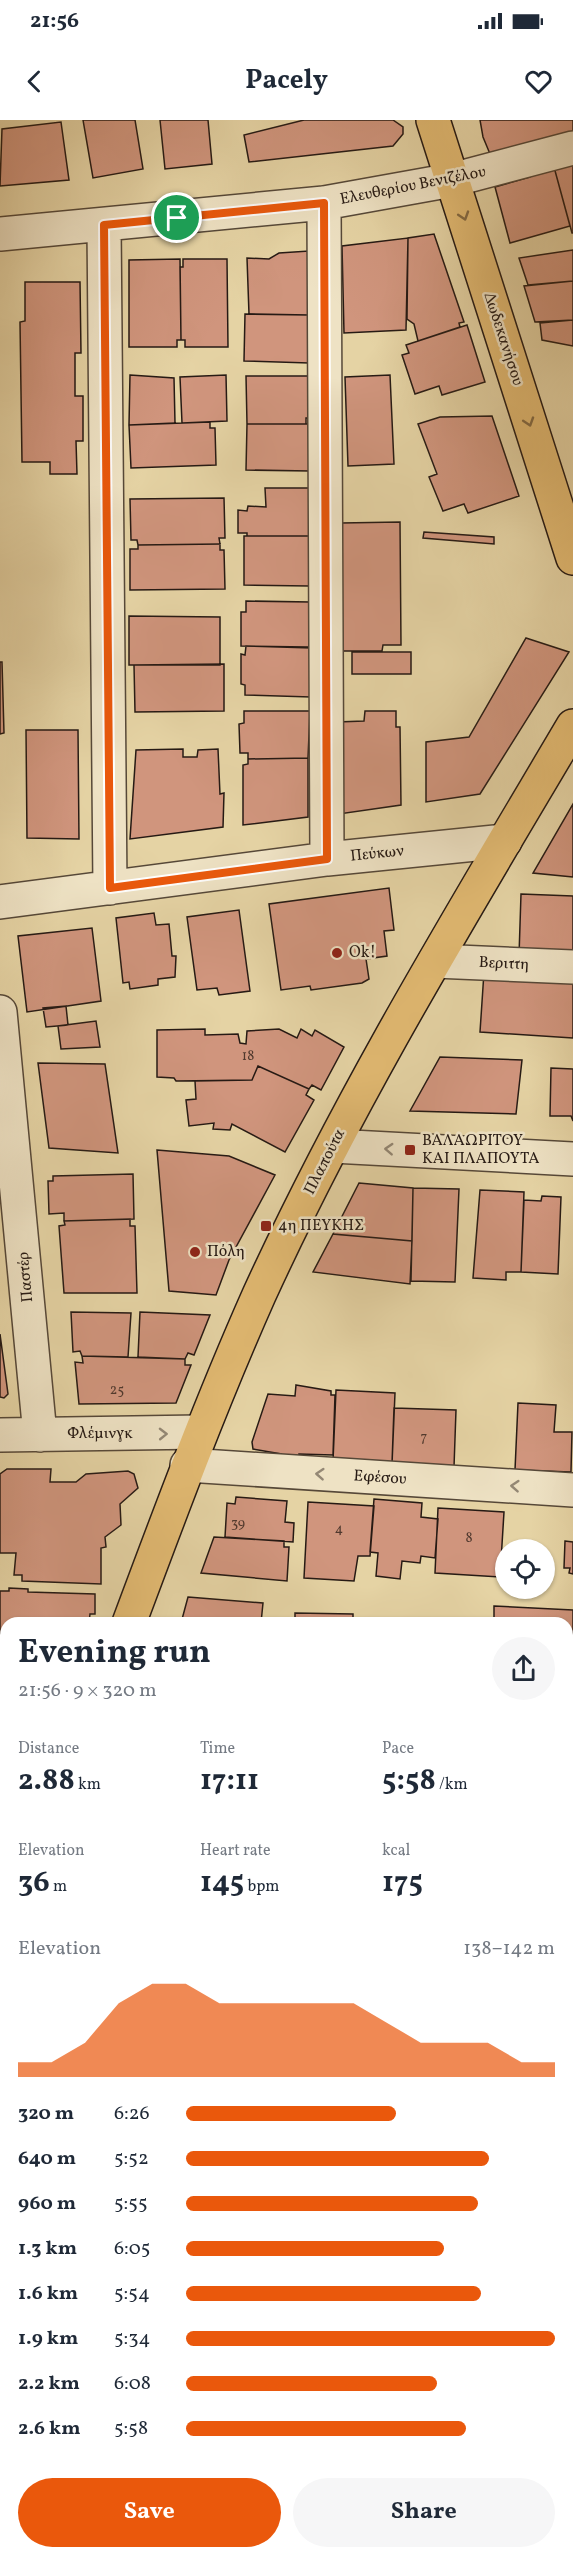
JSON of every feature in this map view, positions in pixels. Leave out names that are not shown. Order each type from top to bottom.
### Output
[{"type":"main road","name":"Δωδεκανήσου","points":[[433,120],[573,558]]},
{"type":"main road","name":"Πλαπούτα","points":[[131,1617],[200,1432],[260,1294],[333,1146],[435,961],[573,726]]},
{"type":"street","name":"Ελευθερίου Βενιζέλου","points":[[0,234],[324,203],[452,180],[573,148]]},
{"type":"street","points":[[324,203],[327,859]]},
{"type":"street","points":[[104,225],[110,888]]},
{"type":"street","name":"Πεύκων","points":[[0,902],[327,859],[505,841]]},
{"type":"street","name":"Βεριττη","points":[[435,961],[573,968]]},
{"type":"street","name":"Παστέρ","points":[[0,1012],[8,1175],[40,1435]]},
{"type":"street","points":[[333,1146],[573,1159]]},
{"type":"street","name":"Φλέμινγκ","points":[[0,1435],[200,1432]]},
{"type":"street","name":"Εφέσου","points":[[188,1465],[573,1490]]},
{"type":"building","points":[[83,120],[135,120],[143,169],[93,178]]},
{"type":"building","points":[[160,120],[208,120],[212,164],[165,169]]},
{"type":"building","points":[[304,120],[393,120],[403,127],[403,134],[393,146],[249,162],[244,135]]},
{"type":"building","points":[[480,120],[573,120],[573,136],[490,154],[483,137]]},
{"type":"building","points":[[61,122],[69,180],[0,186],[2,129]]},
{"type":"building","points":[[573,163],[573,233],[572,233],[554,167]]},
{"type":"building","points":[[554,167],[570,226],[510,243],[495,187],[530,177],[529,173]]},
{"type":"building","points":[[434,234],[464,322],[459,323],[460,327],[418,341],[414,324],[407,319],[408,238]]},
{"type":"building","points":[[408,238],[406,330],[344,333],[342,246]]},
{"type":"building","points":[[573,250],[573,281],[528,285],[519,258]]},
{"type":"building","points":[[309,251],[309,315],[249,314],[247,258],[269,259],[279,253]]},
{"type":"building","points":[[180,259],[181,340],[177,340],[177,347],[129,347],[129,260]]},
{"type":"building","points":[[183,259],[227,259],[228,347],[185,347],[185,340],[181,340],[180,267],[183,267]]},
{"type":"building","points":[[573,281],[573,320],[535,322],[524,286]]},
{"type":"building","points":[[25,282],[80,282],[81,353],[75,353],[75,396],[83,396],[83,441],[76,441],[77,474],[50,474],[50,462],[22,462],[20,322],[25,321]]},
{"type":"building","points":[[245,314],[309,315],[309,363],[244,361]]},
{"type":"building","points":[[573,320],[573,346],[542,340],[540,323]]},
{"type":"building","points":[[467,325],[485,382],[442,395],[439,386],[415,394],[402,355],[409,353],[406,345]]},
{"type":"building","points":[[130,375],[174,378],[175,423],[129,425]]},
{"type":"building","points":[[226,375],[227,421],[182,423],[180,377]]},
{"type":"building","points":[[390,375],[394,464],[348,466],[345,377]]},
{"type":"building","points":[[246,376],[310,376],[310,418],[306,418],[306,424],[247,424]]},
{"type":"building","points":[[492,416],[519,496],[468,513],[464,504],[443,511],[429,477],[437,474],[418,424],[440,417]]},
{"type":"building","points":[[210,422],[210,428],[215,428],[216,465],[131,468],[129,425]]},
{"type":"building","points":[[247,424],[310,424],[310,471],[246,470]]},
{"type":"building","points":[[265,488],[310,488],[310,536],[247,536],[247,533],[238,533],[238,510],[247,511],[248,506],[266,507]]},
{"type":"building","points":[[224,498],[225,538],[219,538],[220,544],[138,545],[137,540],[131,540],[130,499]]},
{"type":"building","points":[[400,522],[401,645],[383,645],[382,651],[341,651],[341,523]]},
{"type":"building","points":[[424,532],[494,537],[494,544],[423,538]]},
{"type":"building","points":[[244,536],[310,536],[309,586],[244,585]]},
{"type":"building","points":[[220,544],[220,550],[224,550],[225,589],[130,590],[130,549],[138,549],[138,545]]},
{"type":"building","points":[[246,601],[310,602],[309,647],[241,646],[241,612],[246,612]]},
{"type":"building","points":[[129,616],[220,617],[220,665],[129,665]]},
{"type":"building","points":[[526,638],[569,652],[480,794],[426,802],[426,742],[469,737]]},
{"type":"building","points":[[246,646],[312,648],[311,697],[245,695],[245,685],[241,684],[241,654],[245,655]]},
{"type":"building","points":[[352,652],[411,652],[411,674],[352,674]]},
{"type":"building","points":[[0,662],[2,662],[4,733],[0,734]]},
{"type":"building","points":[[224,664],[224,711],[135,712],[134,665]]},
{"type":"building","points":[[244,711],[310,711],[308,758],[248,759],[248,753],[240,753],[239,724],[244,723]]},
{"type":"building","points":[[365,711],[396,711],[396,727],[400,727],[401,805],[339,814],[337,722],[364,721]]},
{"type":"building","points":[[26,730],[78,730],[79,839],[27,838]]},
{"type":"building","points":[[183,749],[183,757],[197,757],[198,750],[218,749],[220,794],[224,793],[223,827],[130,839],[136,750]]},
{"type":"building","points":[[308,758],[308,817],[243,825],[243,765],[248,764],[248,759]]},
{"type":"building","points":[[573,804],[573,877],[533,873]]},
{"type":"building","points":[[389,888],[394,930],[384,931],[387,956],[366,959],[369,979],[362,983],[311,990],[310,986],[281,990],[269,904]]},
{"type":"building","points":[[521,894],[573,896],[573,958],[519,956]]},
{"type":"building","points":[[239,910],[250,991],[219,995],[217,988],[197,990],[187,917]]},
{"type":"building","points":[[154,913],[156,925],[169,924],[172,956],[176,956],[175,977],[158,979],[158,985],[130,989],[129,982],[123,983],[116,918]]},
{"type":"building","points":[[92,928],[101,1001],[27,1012],[18,936]]},
{"type":"building","points":[[484,972],[573,978],[573,1038],[480,1032]]},
{"type":"building","points":[[66,1006],[68,1025],[46,1027],[43,1008]]},
{"type":"building","points":[[96,1021],[100,1047],[61,1049],[58,1026]]},
{"type":"building","points":[[205,1029],[205,1035],[238,1034],[240,1043],[246,1044],[247,1031],[279,1029],[297,1038],[301,1029],[312,1036],[315,1030],[344,1047],[321,1090],[312,1085],[309,1089],[258,1066],[252,1080],[176,1081],[174,1078],[157,1077],[157,1030]]},
{"type":"building","points":[[440,1057],[522,1060],[516,1114],[410,1111]]},
{"type":"building","points":[[38,1063],[105,1064],[118,1153],[49,1148]]},
{"type":"building","points":[[258,1066],[309,1089],[306,1095],[314,1100],[285,1152],[232,1124],[230,1130],[213,1129],[214,1123],[189,1126],[186,1100],[196,1099],[195,1081],[252,1080]]},
{"type":"building","points":[[551,1068],[573,1069],[573,1121],[571,1116],[550,1116]]},
{"type":"building","points":[[157,1150],[229,1156],[275,1175],[229,1260],[216,1295],[169,1291]]},
{"type":"building","points":[[133,1174],[134,1219],[64,1221],[64,1213],[49,1214],[48,1181],[53,1181],[53,1176]]},
{"type":"building","points":[[359,1183],[413,1188],[412,1241],[333,1234]]},
{"type":"building","points":[[413,1188],[459,1189],[455,1282],[411,1281]]},
{"type":"building","points":[[480,1190],[524,1192],[521,1272],[506,1272],[506,1280],[473,1278]]},
{"type":"building","points":[[542,1196],[561,1197],[558,1274],[521,1272],[524,1200],[541,1201]]},
{"type":"building","points":[[130,1219],[130,1226],[135,1226],[137,1293],[64,1293],[59,1226],[65,1225],[64,1221]]},
{"type":"building","points":[[333,1234],[412,1241],[410,1284],[313,1272]]},
{"type":"building","points":[[71,1312],[131,1313],[128,1357],[82,1356],[80,1351],[73,1352]]},
{"type":"building","points":[[140,1312],[210,1315],[194,1355],[188,1353],[185,1359],[138,1357]]},
{"type":"building","points":[[0,1334],[8,1394],[4,1398],[0,1397]]},
{"type":"building","points":[[82,1356],[185,1359],[185,1365],[191,1365],[176,1403],[79,1404],[75,1362],[83,1363]]},
{"type":"building","points":[[296,1385],[331,1391],[331,1395],[335,1395],[333,1455],[299,1454],[299,1460],[281,1459],[281,1454],[253,1449],[252,1442],[268,1394],[295,1396]]},
{"type":"building","points":[[336,1390],[395,1393],[392,1464],[333,1461]]},
{"type":"building","points":[[518,1403],[556,1405],[554,1432],[572,1432],[571,1472],[515,1470]]},
{"type":"building","points":[[394,1408],[456,1410],[454,1467],[392,1464]]},
{"type":"building","points":[[7,1469],[51,1469],[50,1482],[76,1482],[86,1474],[128,1471],[134,1474],[138,1488],[120,1504],[121,1525],[105,1537],[106,1547],[101,1548],[101,1584],[22,1581],[22,1575],[14,1575],[16,1553],[0,1553],[0,1474]]},
{"type":"building","points":[[236,1497],[287,1501],[285,1522],[294,1523],[293,1542],[225,1537],[227,1503],[235,1504]]},
{"type":"building","points":[[374,1499],[422,1503],[421,1517],[438,1519],[435,1558],[421,1556],[420,1563],[402,1561],[400,1579],[376,1576],[378,1553],[370,1552]]},
{"type":"building","points":[[308,1502],[374,1506],[370,1556],[358,1556],[354,1581],[304,1578]]},
{"type":"building","points":[[438,1508],[504,1512],[502,1539],[495,1539],[495,1577],[435,1573]]},
{"type":"building","points":[[214,1537],[284,1541],[284,1547],[289,1547],[287,1581],[201,1573]]},
{"type":"building","points":[[565,1541],[573,1542],[573,1574],[569,1573],[570,1568],[564,1568]]},
{"type":"building","points":[[9,1588],[28,1589],[28,1592],[95,1594],[95,1614],[90,1614],[90,1617],[0,1617],[0,1591],[9,1591]]},
{"type":"building","points":[[188,1597],[263,1603],[262,1617],[183,1617]]},
{"type":"building","points":[[494,1606],[573,1610],[573,1617],[494,1617]]},
{"type":"building","points":[[295,1613],[353,1614],[353,1617],[295,1617]]},
{"type":"place","name":"Ok!","points":[[337,953]]},
{"type":"place","name":"ΒΑΛΑΩΡΙΤΟΥ ΚΑΙ ΠΛΑΠΟΥΤΑ","points":[[410,1150]]},
{"type":"place","name":"4η ΠΕΥΚΗΣ","points":[[266,1226]]},
{"type":"place","name":"Πόλη","points":[[195,1252]]},
{"type":"route","points":[[324,203],[327,859],[110,888],[104,225],[177,218],[324,203]]}]
